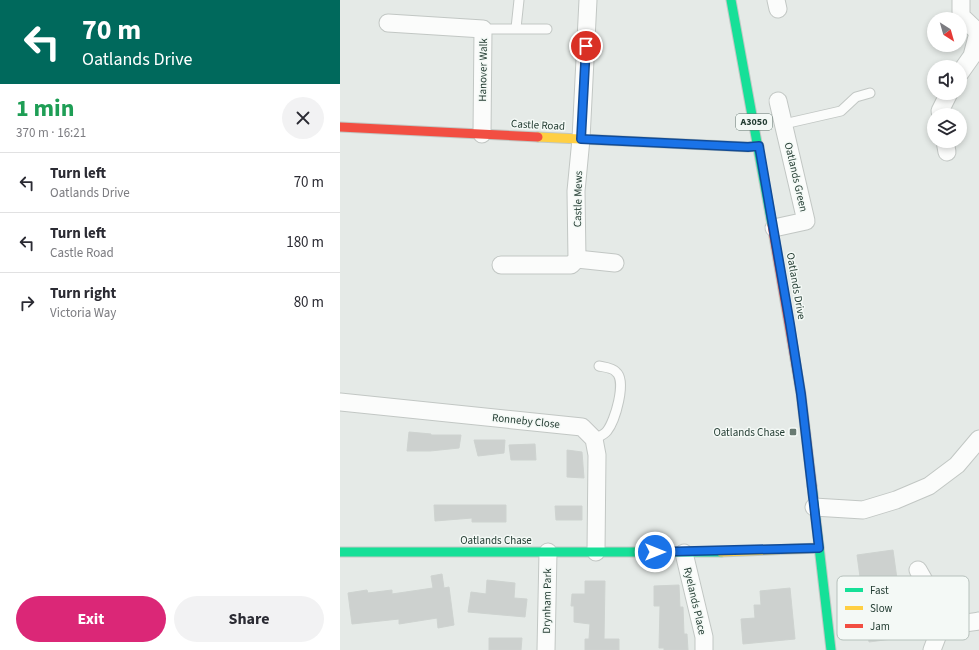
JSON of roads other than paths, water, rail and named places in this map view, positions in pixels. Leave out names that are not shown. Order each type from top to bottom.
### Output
[{"type":"street","name":"Castle Mews","points":[[577,259],[576,191],[581,139],[588,0]]},
{"type":"street","name":"Oatlands Drive","points":[[731,0],[774,228],[800,386],[831,650]]},
{"type":"street","points":[[961,0],[961,16],[979,33],[972,56],[967,63]]},
{"type":"street","name":"Hanover Walk","points":[[388,24],[483,29],[482,134]]},
{"type":"street","name":"Oatlands Green","points":[[774,228],[806,222],[778,100]]},
{"type":"street","name":"Castle Road","points":[[340,127],[748,147],[759,146]]},
{"type":"street","points":[[501,265],[571,265],[577,259],[615,263]]},
{"type":"street","name":"Ronneby Close","points":[[340,402],[582,428],[594,439]]},
{"type":"street","points":[[594,439],[597,455],[596,552]]},
{"type":"street","points":[[814,507],[863,510],[896,500],[929,486],[957,465],[979,439]]},
{"type":"street","name":"Oatlands Chase","points":[[340,552],[684,553],[819,548]]},
{"type":"street","name":"Drynham Park","points":[[546,650],[548,552]]},
{"type":"street","name":"Ryelands Place","points":[[684,553],[704,637],[704,650]]},
{"type":"street","points":[[918,570],[921,576]]},
{"type":"street","points":[[969,622],[979,620]]},
{"type":"street","points":[[932,650],[936,640]]},
{"type":"lane","points":[[516,28],[519,0]]},
{"type":"lane","points":[[483,29],[546,29]]},
{"type":"lane","points":[[784,124],[841,111],[856,97],[870,93]]},
{"type":"lane","points":[[594,439],[608,431],[622,389],[621,378],[616,371],[599,366]]},
{"type":"place","name":"Oatlands Chase","points":[[793,432]]}]
